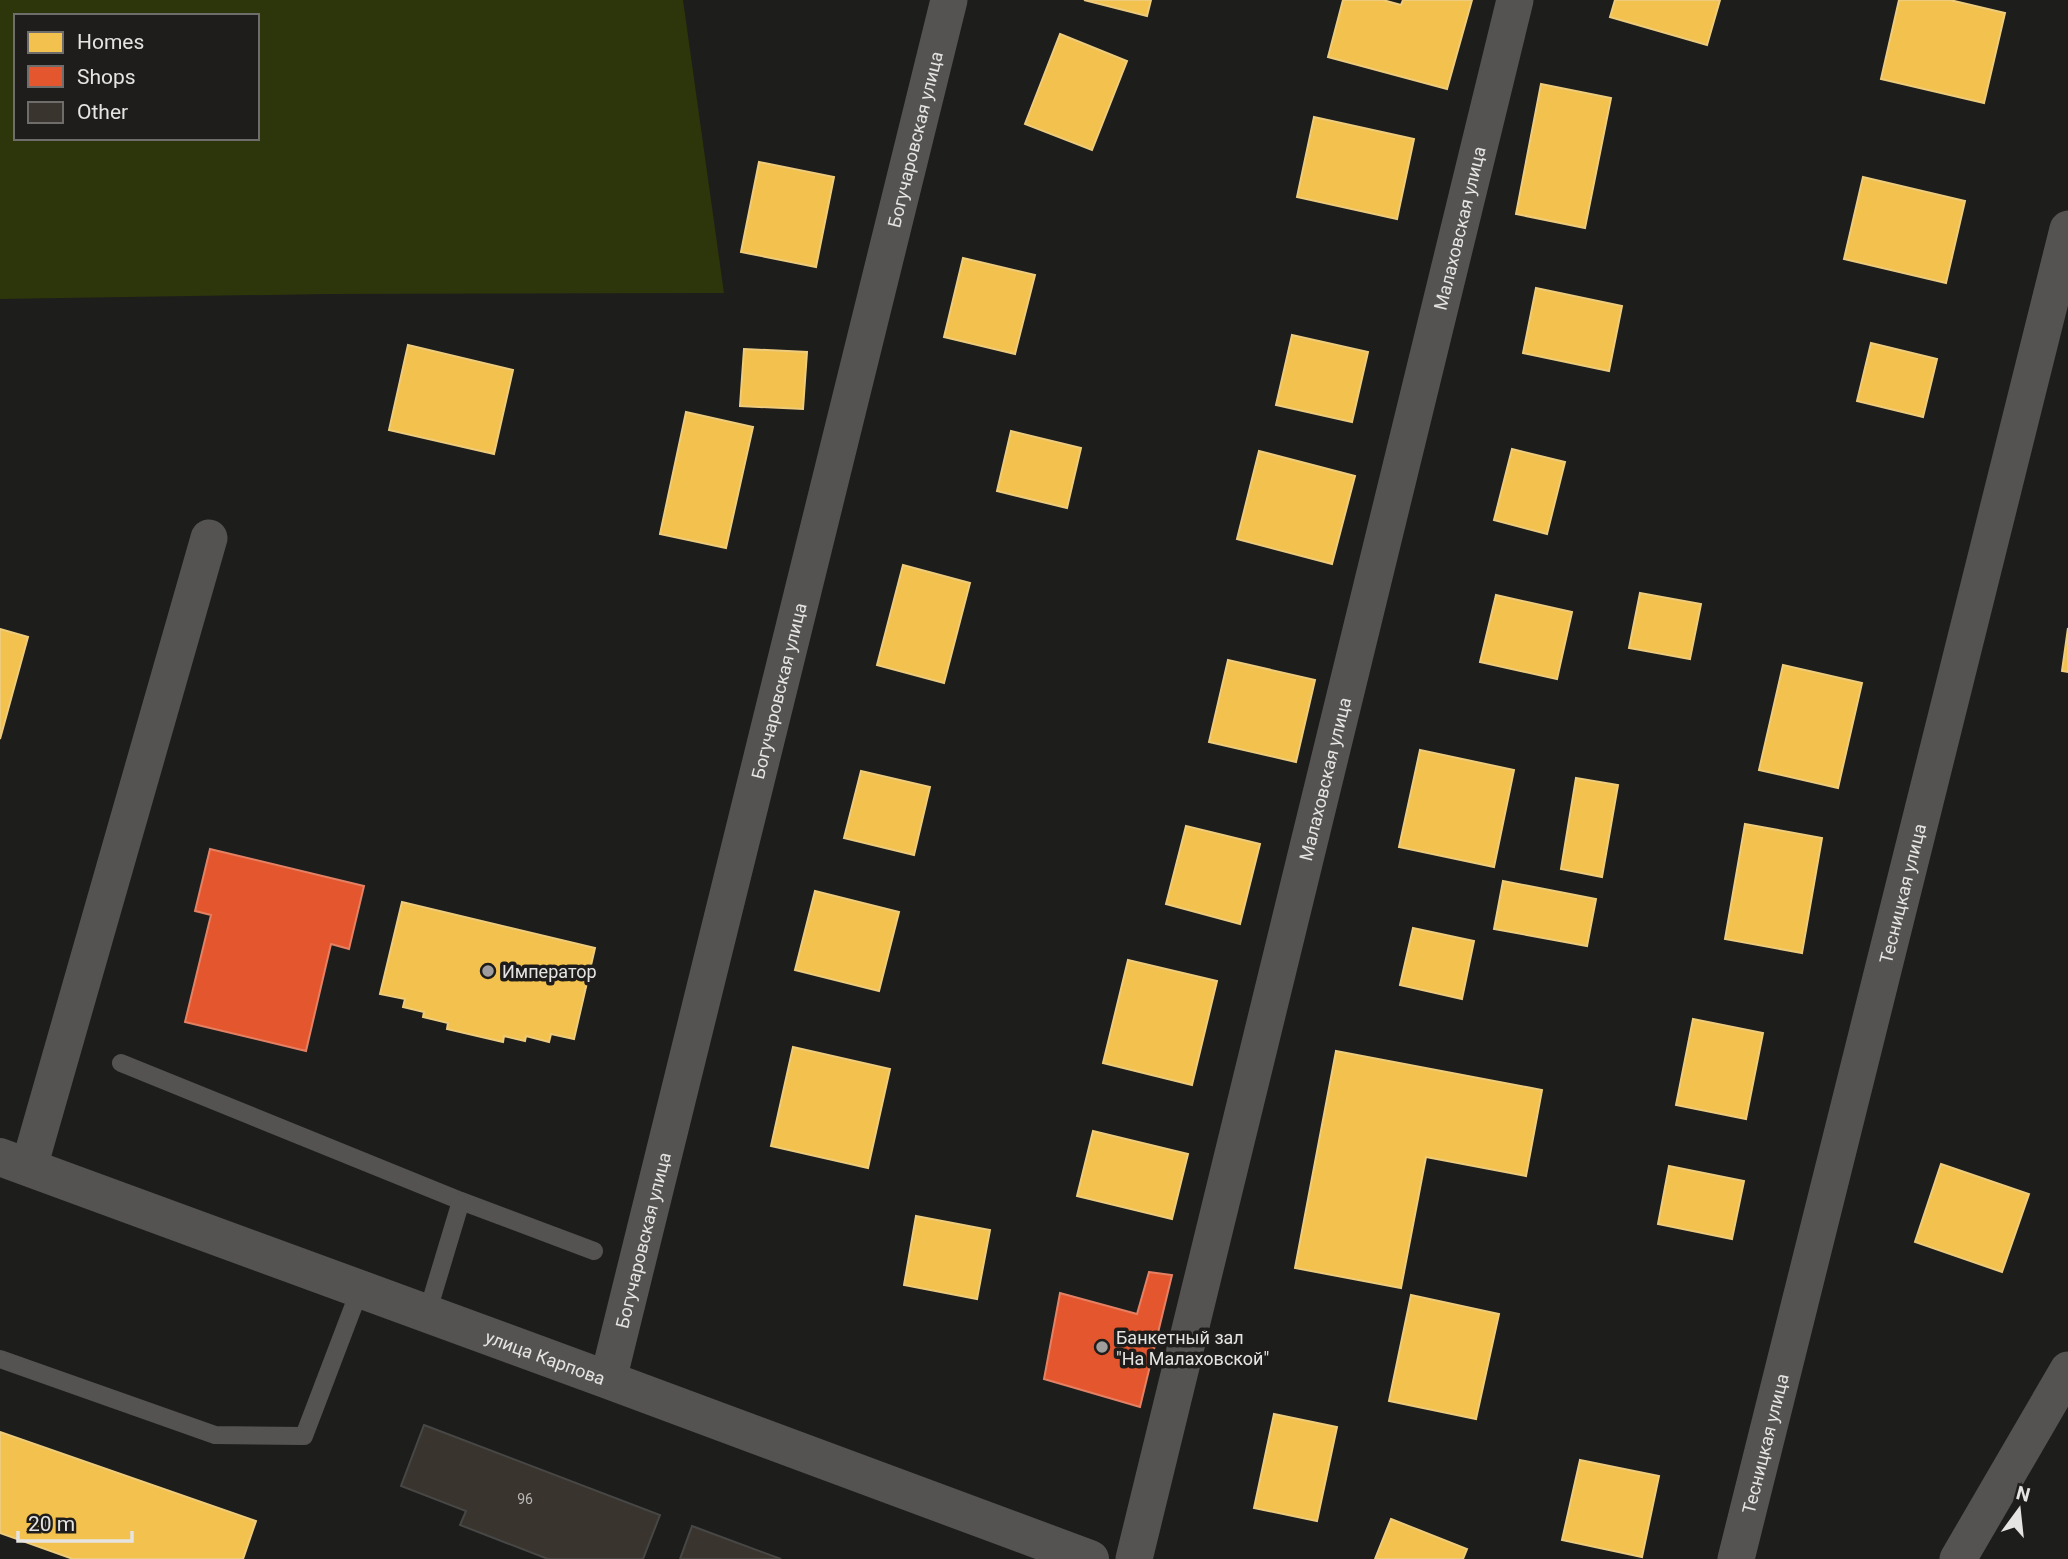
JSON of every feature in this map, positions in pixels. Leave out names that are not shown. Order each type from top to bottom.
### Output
[{"type":"main road","name":"улица Карпова","points":[[15,1162],[1090,1559]]},
{"type":"street","name":"Богучаровская улица","points":[[608,1380],[949,0]]},
{"type":"street","name":"Малаховская улица","points":[[1134,1559],[1515,0]]},
{"type":"street","name":"Тесницкая улица","points":[[1736,1559],[2068,229]]},
{"type":"street","points":[[15,1162],[209,538]]},
{"type":"street","points":[[1958,1559],[2068,1370]]},
{"type":"lane","points":[[121,1063],[461,1201],[594,1251]]},
{"type":"lane","points":[[427,1314],[461,1201]]},
{"type":"lane","points":[[0,1359],[215,1435],[303,1436],[360,1289]]},
{"type":"green space","points":[[0,0],[683,0],[724,293],[328,294],[0,299]]},
{"type":"building: Homes","points":[[1084,0],[1151,0],[1147,16]]},
{"type":"building: Homes","points":[[1343,0],[1383,0],[1401,5],[1403,0],[1472,0],[1447,89],[1328,57]]},
{"type":"building: Homes","points":[[1615,0],[1720,0],[1707,45],[1610,17]]},
{"type":"building: Homes","points":[[1899,0],[1950,0],[2005,13],[1984,103],[1881,79]]},
{"type":"building: Homes","points":[[1060,34],[1127,61],[1092,150],[1025,124]]},
{"type":"building: Homes","points":[[1541,84],[1611,98],[1585,228],[1516,214]]},
{"type":"building: Homes","points":[[1314,117],[1414,139],[1397,219],[1297,197]]},
{"type":"building: Homes","points":[[759,162],[834,177],[816,267],[741,252]]},
{"type":"building: Homes","points":[[1863,177],[1965,201],[1946,283],[1844,259]]},
{"type":"building: Homes","points":[[963,258],[1035,275],[1015,354],[944,337]]},
{"type":"building: Homes","points":[[1536,288],[1622,306],[1609,371],[1523,353]]},
{"type":"building: Homes","points":[[1292,335],[1368,352],[1352,422],[1276,405]]},
{"type":"building: Homes","points":[[1871,343],[1937,359],[1923,417],[1857,401]]},
{"type":"building: Homes","points":[[408,345],[513,370],[494,454],[389,430]]},
{"type":"building: Homes","points":[[744,349],[807,352],[803,409],[740,406]]},
{"type":"building: Homes","points":[[686,412],[753,427],[726,548],[660,534]]},
{"type":"building: Homes","points":[[1011,431],[1081,448],[1067,508],[997,491]]},
{"type":"building: Homes","points":[[1512,449],[1565,462],[1547,534],[1494,520]]},
{"type":"building: Homes","points":[[1259,451],[1355,476],[1332,564],[1237,539]]},
{"type":"building: Homes","points":[[903,565],[970,583],[944,683],[877,665]]},
{"type":"building: Homes","points":[[1640,593],[1701,604],[1690,659],[1629,648]]},
{"type":"building: Homes","points":[[1496,595],[1572,612],[1557,679],[1480,662]]},
{"type":"building: Homes","points":[[2068,628],[2068,672],[2062,671]]},
{"type":"building: Homes","points":[[0,629],[28,637],[0,739]]},
{"type":"building: Homes","points":[[1228,660],[1315,680],[1296,762],[1209,742]]},
{"type":"building: Homes","points":[[1783,665],[1862,683],[1838,788],[1759,770]]},
{"type":"building: Homes","points":[[1420,750],[1514,770],[1494,867],[1399,847]]},
{"type":"building: Homes","points":[[861,771],[930,787],[914,855],[844,838]]},
{"type":"building: Homes","points":[[1576,778],[1618,785],[1602,877],[1561,869]]},
{"type":"building: Homes","points":[[1745,824],[1822,838],[1802,953],[1725,939]]},
{"type":"building: Homes","points":[[1186,826],[1260,844],[1240,924],[1166,904]]},
{"type":"building: Homes","points":[[1503,881],[1596,899],[1587,946],[1494,929]]},
{"type":"building: Homes","points":[[815,891],[899,912],[879,991],[795,970]]},
{"type":"building: Homes","name":"Император","points":[[402,902],[595,948],[574,1039],[551,1034],[549,1042],[526,1036],[525,1041],[504,1036],[503,1042],[447,1029],[448,1023],[423,1017],[424,1012],[403,1007],[405,999],[380,994]]},
{"type":"building: Homes","points":[[1413,928],[1474,941],[1462,999],[1400,985]]},
{"type":"building: Homes","points":[[1128,960],[1217,981],[1192,1085],[1103,1063]]},
{"type":"building: Homes","points":[[1693,1019],[1763,1033],[1746,1119],[1676,1105]]},
{"type":"building: Homes","points":[[793,1047],[890,1069],[868,1168],[771,1146]]},
{"type":"building: Homes","points":[[1336,1051],[1542,1090],[1526,1176],[1426,1157],[1401,1288],[1295,1268]]},
{"type":"building: Homes","points":[[1093,1131],[1188,1154],[1172,1219],[1077,1196]]},
{"type":"building: Homes","points":[[1941,1164],[2029,1194],[2002,1272],[1915,1242]]},
{"type":"building: Homes","points":[[1669,1166],[1744,1181],[1732,1239],[1658,1224]]},
{"type":"building: Homes","points":[[916,1216],[990,1230],[977,1299],[904,1285]]},
{"type":"building: Homes","points":[[1411,1295],[1499,1314],[1476,1419],[1389,1401]]},
{"type":"building: Homes","points":[[1274,1414],[1337,1427],[1317,1521],[1254,1508]]},
{"type":"building: Homes","points":[[0,1432],[256,1521],[243,1559],[73,1559],[0,1533]]},
{"type":"building: Homes","points":[[1580,1460],[1659,1476],[1642,1557],[1562,1540]]},
{"type":"building: Homes","points":[[1391,1519],[1467,1549],[1463,1559],[1375,1559]]},
{"type":"building: Shops","points":[[210,849],[364,886],[349,949],[331,944],[306,1051],[185,1022],[211,915],[195,911]]},
{"type":"building: Shops","name":"Банкетный зал \"На Малаховской\"","points":[[1149,1272],[1172,1275],[1140,1407],[1044,1379],[1060,1293],[1137,1314]]},
{"type":"building: Other","points":[[424,1425],[660,1515],[643,1559],[548,1559],[460,1525],[466,1511],[401,1486]]},
{"type":"building: Other","points":[[692,1526],[781,1559],[680,1559]]},
{"type":"place","name":"Император","points":[[488,971]]},
{"type":"place","name":"Банкетный зал \"На Малаховской\"","points":[[1102,1347]]}]
